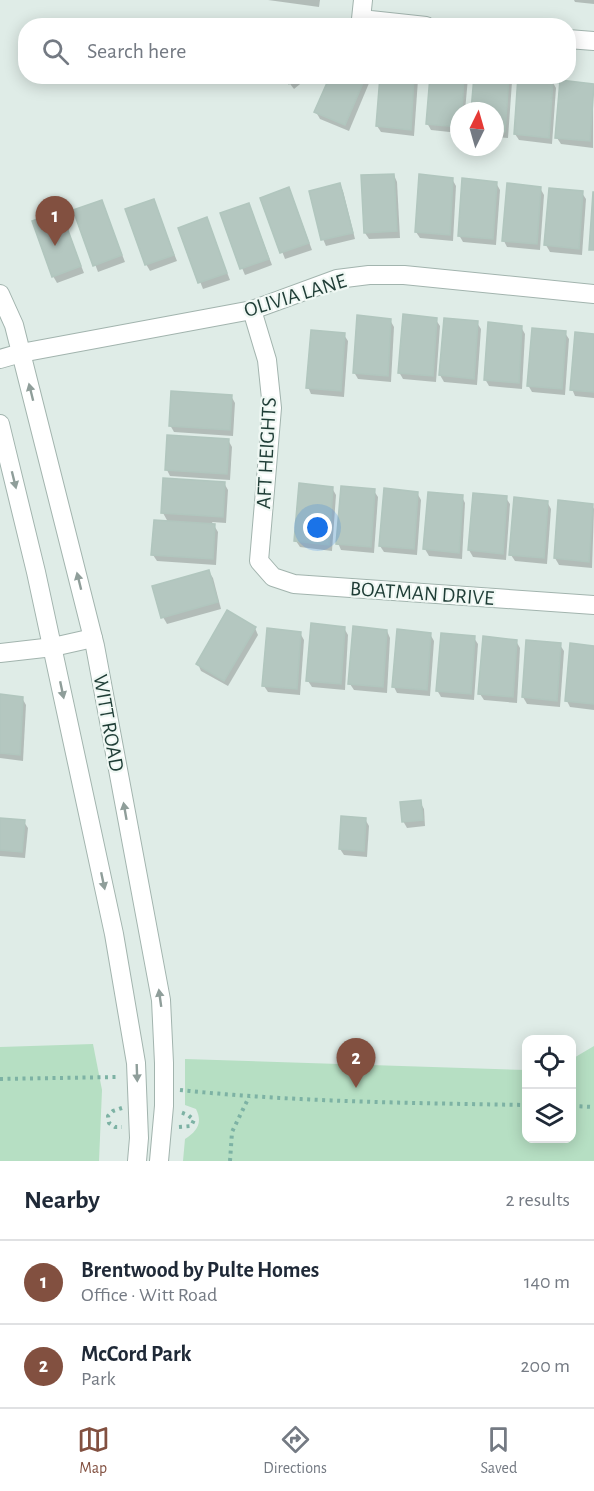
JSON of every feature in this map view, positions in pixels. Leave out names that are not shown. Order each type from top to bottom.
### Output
[{"type":"street","points":[[361,18],[363,0]]},
{"type":"street","points":[[576,40],[594,41]]},
{"type":"street","name":"OLIVIA LANE","points":[[0,359],[21,353],[252,310],[337,279],[369,275],[404,275],[594,294]]},
{"type":"street","name":"WITT ROAD","points":[[0,294],[14,325],[93,638],[161,1000],[164,1106],[159,1161]]},
{"type":"street","name":"AFT HEIGHTS","points":[[252,310],[267,360],[272,408],[259,561]]},
{"type":"street","name":"WITT ROAD","points":[[0,424],[53,647],[102,878],[129,1020],[136,1063],[139,1138],[137,1161]]},
{"type":"street","name":"BOATMAN DRIVE","points":[[259,561],[273,577],[294,584],[594,605]]},
{"type":"street","points":[[0,653],[53,647],[93,638]]},
{"type":"path","points":[[0,1078],[125,1077]]},
{"type":"path","points":[[178,1090],[249,1097],[380,1103],[522,1105]]},
{"type":"path","points":[[230,1161],[232,1132],[249,1097]]},
{"type":"path","points":[[576,1106],[594,1107]]},
{"type":"path","points":[[122,1107],[108,1116],[109,1123],[123,1127]]},
{"type":"path","points":[[178,1128],[190,1126],[194,1120],[179,1112]]},
{"type":"green space","points":[[93,1044],[102,1090],[99,1161],[0,1161],[0,1047]]},
{"type":"green space","points":[[594,1046],[594,1161],[183,1161],[185,1139],[196,1130],[199,1123],[196,1109],[185,1105],[185,1059],[522,1070],[522,1143],[576,1143],[576,1057]]},
{"type":"building","points":[[576,82],[594,84],[590,141],[555,138],[560,84],[576,84]]},
{"type":"building","points":[[326,84],[363,84],[345,125],[314,112]]},
{"type":"building","points":[[379,84],[414,84],[411,130],[376,126]]},
{"type":"building","points":[[429,84],[464,84],[463,102],[450,102],[450,126],[426,124]]},
{"type":"building","points":[[473,84],[508,84],[505,132],[504,102],[472,102]]},
{"type":"building","points":[[517,84],[553,84],[549,138],[514,134]]},
{"type":"building","points":[[394,174],[397,231],[364,233],[361,175]]},
{"type":"building","points":[[419,174],[453,178],[450,235],[415,232]]},
{"type":"building","points":[[462,178],[497,182],[493,239],[458,236]]},
{"type":"building","points":[[340,183],[353,233],[321,240],[309,191]]},
{"type":"building","points":[[507,183],[541,187],[537,244],[502,241]]},
{"type":"building","points":[[289,187],[309,243],[280,253],[260,198]]},
{"type":"building","points":[[549,188],[583,191],[579,249],[544,245]]},
{"type":"building","points":[[593,192],[594,250],[589,250]]},
{"type":"building","points":[[154,199],[174,255],[145,265],[125,209]]},
{"type":"building","points":[[102,200],[122,255],[93,266],[73,210]]},
{"type":"building","points":[[249,203],[269,259],[240,269],[220,213]]},
{"type":"building","points":[[61,211],[81,266],[52,277],[32,221]]},
{"type":"building","points":[[207,217],[227,273],[198,283],[178,228]]},
{"type":"building","points":[[403,314],[437,318],[433,376],[398,373]]},
{"type":"building","points":[[357,315],[391,319],[388,376],[353,373]]},
{"type":"building","points":[[444,318],[478,321],[474,379],[439,375]]},
{"type":"building","points":[[488,322],[522,326],[519,383],[484,380]]},
{"type":"building","points":[[532,328],[566,331],[562,389],[527,386]]},
{"type":"building","points":[[311,330],[345,333],[341,391],[306,388]]},
{"type":"building","points":[[575,332],[594,334],[594,392],[570,390]]},
{"type":"building","points":[[171,391],[232,395],[230,430],[169,426]]},
{"type":"building","points":[[167,435],[229,439],[227,474],[165,470]]},
{"type":"building","points":[[163,478],[225,482],[223,517],[161,513]]},
{"type":"building","points":[[299,483],[333,487],[329,545],[294,541]]},
{"type":"building","points":[[341,486],[375,489],[371,547],[336,544]]},
{"type":"building","points":[[384,488],[418,492],[414,549],[379,546]]},
{"type":"building","points":[[428,492],[463,495],[459,553],[423,549]]},
{"type":"building","points":[[473,493],[507,496],[503,554],[468,550]]},
{"type":"building","points":[[514,497],[548,501],[544,558],[509,555]]},
{"type":"building","points":[[558,500],[593,504],[589,562],[554,558]]},
{"type":"building","points":[[154,520],[215,524],[213,559],[151,555]]},
{"type":"building","points":[[209,570],[218,602],[161,618],[152,586]]},
{"type":"building","points":[[227,610],[256,627],[224,681],[196,664]]},
{"type":"building","points":[[311,623],[345,627],[341,684],[306,681]]},
{"type":"building","points":[[353,626],[387,630],[383,687],[348,684]]},
{"type":"building","points":[[267,628],[301,632],[297,689],[262,686]]},
{"type":"building","points":[[397,629],[431,633],[427,690],[392,687]]},
{"type":"building","points":[[441,633],[475,636],[471,694],[436,691]]},
{"type":"building","points":[[483,636],[517,640],[513,697],[478,694]]},
{"type":"building","points":[[526,640],[561,643],[557,701],[522,697]]},
{"type":"building","points":[[570,643],[594,646],[594,704],[565,701]]},
{"type":"building","points":[[0,694],[23,697],[20,755],[0,753]]},
{"type":"building","points":[[421,800],[423,820],[402,822],[400,802]]},
{"type":"building","points":[[341,816],[366,818],[364,851],[339,849]]},
{"type":"building","points":[[0,818],[25,820],[22,852],[0,850]]},
{"type":"place","name":"Brentwood by Pulte Homes","points":[[55,246]]},
{"type":"place","name":"McCord Park","points":[[356,1088]]}]
